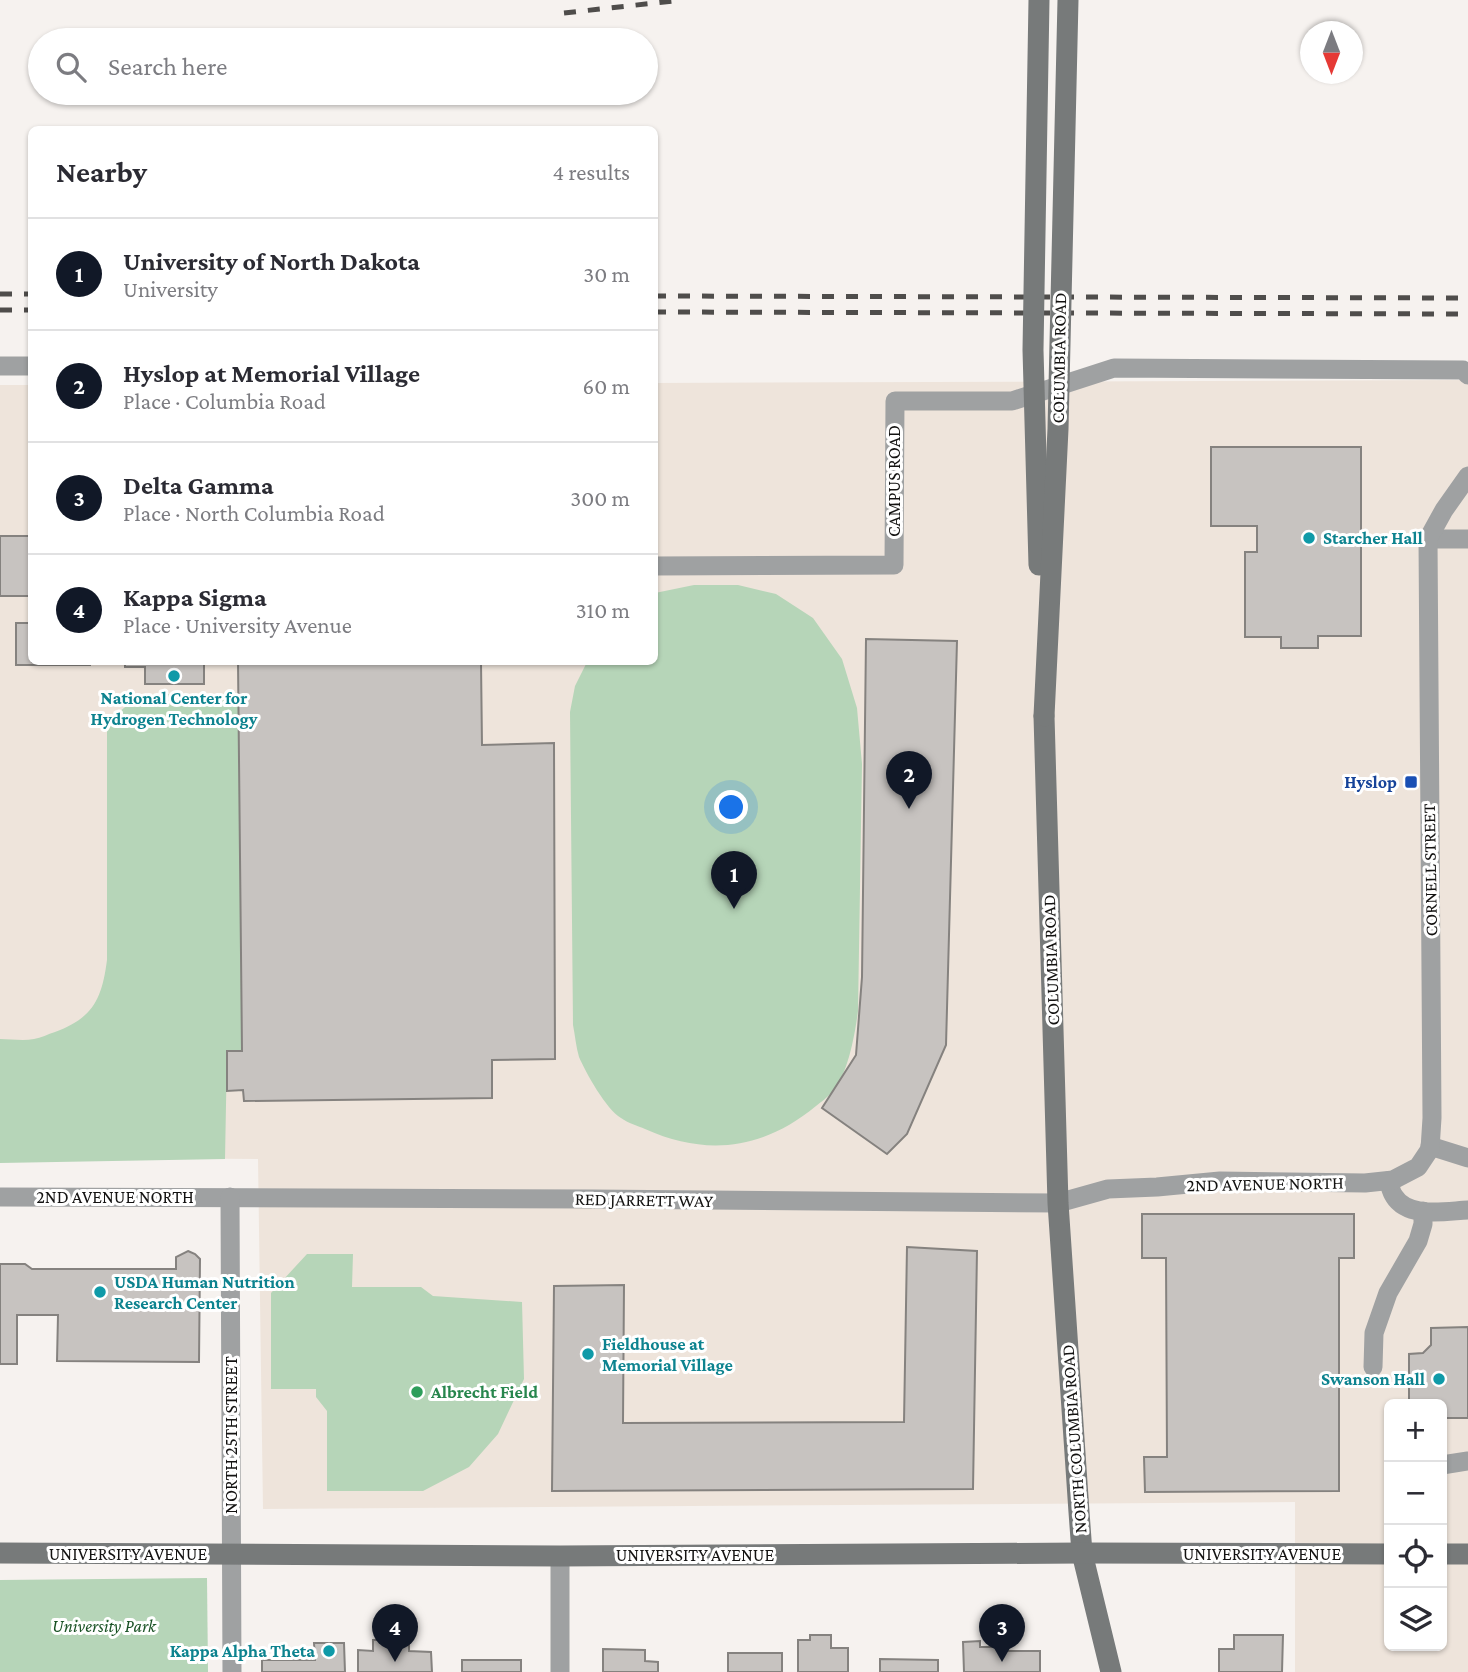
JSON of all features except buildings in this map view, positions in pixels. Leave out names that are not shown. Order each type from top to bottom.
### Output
[{"type":"main road","name":"COLUMBIA ROAD","points":[[1039,0],[1033,350],[1058,1203]]},
{"type":"main road","name":"COLUMBIA ROAD","points":[[1044,716],[1058,429],[1068,0]]},
{"type":"main road","name":"NORTH COLUMBIA ROAD","points":[[1058,1203],[1082,1553],[1111,1672]]},
{"type":"main road","name":"UNIVERSITY AVENUE","points":[[0,1553],[560,1556],[1384,1554]]},
{"type":"main road","points":[[1447,1554],[1468,1554]]},
{"type":"street","points":[[0,366],[28,366]]},
{"type":"street","name":"CAMPUS ROAD","points":[[658,566],[894,565],[895,401],[1012,401],[1115,368],[1463,370],[1468,376]]},
{"type":"street","points":[[1468,476],[1427,539],[1468,540]]},
{"type":"street","name":"CORNELL STREET","points":[[1427,539],[1432,1118],[1430,1146]]},
{"type":"street","points":[[1430,1146],[1468,1158]]},
{"type":"street","name":"2ND AVENUE NORTH","points":[[1058,1203],[1108,1189],[1220,1181],[1388,1181],[1418,1167],[1430,1146]]},
{"type":"street","points":[[1388,1181],[1394,1196],[1402,1205],[1423,1211],[1468,1210]]},
{"type":"street","name":"2ND AVENUE NORTH","points":[[0,1198],[230,1198]]},
{"type":"street","name":"RED JARRETT WAY","points":[[230,1198],[1058,1203]]},
{"type":"street","name":"NORTH 25TH STREET","points":[[230,1198],[232,1672]]},
{"type":"street","points":[[1373,1367],[1374,1334],[1388,1293],[1418,1241],[1423,1224],[1423,1211]]},
{"type":"street","points":[[1447,1464],[1468,1461]]},
{"type":"street","points":[[560,1556],[560,1672]]},
{"type":"shaded area","points":[[1468,380],[1468,1672],[1295,1672],[1295,1502],[263,1509],[258,1159],[0,1157],[0,385],[28,385],[28,665],[658,665],[658,383]]},
{"type":"green space","points":[[694,585],[738,585],[776,594],[813,618],[842,659],[857,708],[862,764],[858,1011],[853,1042],[838,1085],[830,1094],[776,1132],[734,1144],[691,1143],[668,1138],[624,1120],[609,1107],[582,1064],[573,1025],[570,712],[575,686],[586,665],[658,665],[658,592]]},
{"type":"green space","points":[[145,694],[239,694],[242,1051],[227,1051],[225,1159],[0,1163],[0,1039],[34,1039],[68,1026],[87,1013],[102,986],[107,960],[107,722]]},
{"type":"green space","name":"Albrecht Field","points":[[307,1254],[353,1254],[352,1287],[421,1287],[433,1296],[522,1302],[524,1379],[498,1434],[469,1467],[423,1491],[327,1491],[327,1411],[316,1397],[316,1389],[271,1389],[271,1293]]},
{"type":"green space","name":"University Park","points":[[207,1578],[208,1672],[0,1672],[0,1580]]},
{"type":"railway","points":[[564,13],[682,0]]},
{"type":"railway","points":[[0,294],[28,294]]},
{"type":"railway","points":[[658,296],[1468,298]]},
{"type":"railway","points":[[0,310],[28,310]]},
{"type":"railway","points":[[658,312],[1468,314]]},
{"type":"place","name":"Starcher Hall","points":[[1309,538]]},
{"type":"place","name":"National Center for Hydrogen Technology","points":[[174,676]]},
{"type":"place","name":"Hyslop","points":[[1411,782]]},
{"type":"place","name":"Hyslop at Memorial Village","points":[[909,809]]},
{"type":"place","name":"University of North Dakota","points":[[734,909]]},
{"type":"place","name":"USDA Human Nutrition Research Center","points":[[100,1292]]},
{"type":"place","name":"Fieldhouse at Memorial Village","points":[[588,1354]]},
{"type":"place","name":"Swanson Hall","points":[[1439,1379]]},
{"type":"place","name":"Albrecht Field","points":[[417,1392]]},
{"type":"place","name":"Kappa Alpha Theta","points":[[329,1651]]},
{"type":"place","name":"Kappa Sigma","points":[[395,1662]]},
{"type":"place","name":"Delta Gamma","points":[[1002,1662]]}]
